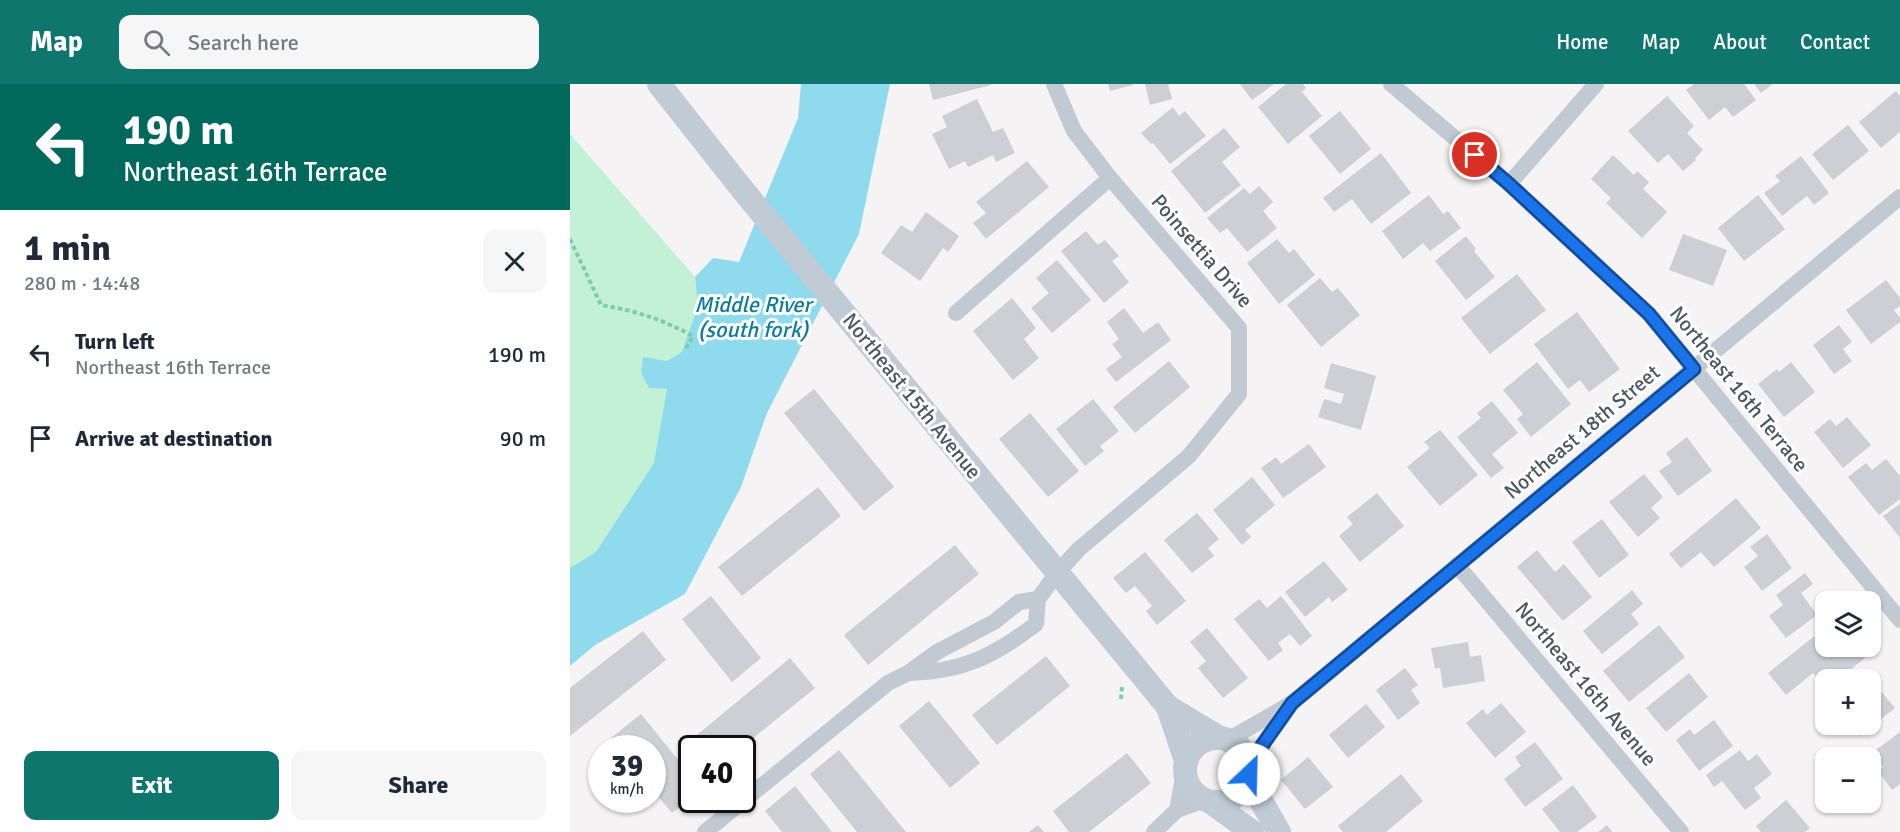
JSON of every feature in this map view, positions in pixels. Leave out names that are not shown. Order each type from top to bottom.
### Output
[{"type":"street","name":"Northeast 15th Avenue","points":[[659,84],[742,189],[1168,707],[1224,739]]},
{"type":"street","name":"Poinsettia Drive","points":[[1038,599],[1079,549],[1189,456],[1239,394],[1239,328],[1110,178],[1074,131],[1054,84]]},
{"type":"street","name":"Northeast 16th Terrace","points":[[1391,84],[1509,184],[1649,314],[1900,620]]},
{"type":"street","points":[[1509,184],[1596,84]]},
{"type":"street","points":[[956,313],[1110,178]]},
{"type":"street","name":"Northeast 18th Street","points":[[1224,739],[1292,703],[1900,197]]},
{"type":"street","name":"Northeast 16th Avenue","points":[[1457,565],[1681,832]]},
{"type":"street","points":[[705,832],[888,683],[908,673],[937,651],[994,622],[1019,602],[1038,599],[1036,624],[1008,645],[975,662],[933,672],[908,673]]},
{"type":"street","name":"Northeast 18th Street","points":[[1249,769],[1292,703]]},
{"type":"street","name":"Northeast 15th Avenue","points":[[1168,707],[1185,767]]},
{"type":"street","points":[[1177,810],[1185,767],[1191,751],[1199,743],[1209,739],[1224,739],[1237,745],[1245,754],[1257,794],[1279,832]]},
{"type":"street","points":[[1185,767],[1188,786],[1198,797],[1208,801],[1252,832]]},
{"type":"street","points":[[1154,832],[1177,810],[1208,801],[1222,802],[1232,799],[1246,784],[1249,769]]},
{"type":"path","points":[[570,239],[601,305],[634,311],[670,324],[693,336],[686,348]]},
{"type":"green space","points":[[570,134],[695,277],[698,306],[653,488],[570,595]]},
{"type":"water","name":"Middle River (south fork)","points":[[801,84],[890,84],[859,234],[767,413],[741,487],[685,594],[595,645],[570,666],[570,568],[596,552],[654,463],[667,389],[649,388],[641,373],[643,357],[667,361],[682,352],[698,306],[695,277],[713,258],[739,262],[798,118]]},
{"type":"building","points":[[929,84],[991,84],[991,85],[933,100]]},
{"type":"building","points":[[1108,84],[1133,84],[1133,85],[1110,91]]},
{"type":"building","points":[[1145,84],[1168,84],[1172,99],[1150,105]]},
{"type":"building","points":[[1240,84],[1274,84],[1252,100]]},
{"type":"building","points":[[1286,84],[1303,84],[1306,88],[1302,92],[1322,116],[1288,144],[1258,107]]},
{"type":"building","points":[[1694,84],[1744,84],[1756,100],[1733,117],[1725,107],[1709,120],[1686,90]]},
{"type":"building","points":[[1754,84],[1773,84],[1761,93]]},
{"type":"building","points":[[1896,91],[1900,96],[1900,132],[1881,148],[1859,122]]},
{"type":"building","points":[[1667,96],[1694,126],[1687,133],[1703,150],[1695,158],[1696,160],[1683,171],[1668,154],[1658,163],[1628,131]]},
{"type":"building","points":[[977,99],[993,132],[1003,128],[1015,153],[996,162],[993,155],[968,167],[965,161],[949,169],[932,134],[947,127],[942,116]]},
{"type":"building","points":[[1173,107],[1179,116],[1185,111],[1206,136],[1170,164],[1153,143],[1151,144],[1141,133]]},
{"type":"building","points":[[1340,111],[1371,149],[1340,174],[1309,136]]},
{"type":"building","points":[[1848,125],[1869,151],[1833,180],[1812,154]]},
{"type":"building","points":[[1224,128],[1240,147],[1222,162],[1241,185],[1205,213],[1171,171]]},
{"type":"building","points":[[1381,153],[1411,193],[1371,224],[1352,199],[1334,212],[1323,198]]},
{"type":"building","points":[[1613,155],[1634,175],[1637,171],[1649,182],[1643,189],[1667,212],[1642,238],[1606,203],[1611,198],[1591,179]]},
{"type":"building","points":[[1801,156],[1829,193],[1814,205],[1807,196],[1782,216],[1764,193],[1780,181],[1775,176]]},
{"type":"building","points":[[1027,161],[1049,187],[986,239],[973,223],[986,213],[976,202]]},
{"type":"building","points":[[1259,186],[1273,202],[1263,211],[1277,228],[1247,252],[1227,228],[1220,233],[1207,218],[1244,188],[1250,194]]},
{"type":"building","points":[[1429,195],[1443,214],[1448,211],[1461,228],[1430,251],[1423,243],[1403,259],[1382,231]]},
{"type":"building","points":[[1758,195],[1785,229],[1744,261],[1718,228]]},
{"type":"building","points":[[926,212],[959,236],[948,252],[943,248],[920,281],[881,253],[901,225],[912,232]]},
{"type":"building","points":[[1086,231],[1098,245],[1105,240],[1119,256],[1112,261],[1129,282],[1104,303],[1061,251]]},
{"type":"building","points":[[1683,234],[1727,250],[1713,286],[1669,270]]},
{"type":"building","points":[[1466,236],[1476,249],[1474,251],[1495,277],[1466,300],[1435,261]]},
{"type":"building","points":[[1277,239],[1289,253],[1294,249],[1315,275],[1279,304],[1247,263]]},
{"type":"building","points":[[1057,260],[1091,300],[1052,333],[1031,308],[1049,293],[1036,278]]},
{"type":"building","points":[[1517,274],[1546,310],[1490,354],[1461,318]]},
{"type":"building","points":[[1320,278],[1332,292],[1338,288],[1360,315],[1321,347],[1287,305]]},
{"type":"building","points":[[1886,280],[1900,298],[1900,306],[1894,310],[1900,322],[1871,344],[1846,310]]},
{"type":"building","points":[[1012,298],[1036,328],[1024,339],[1039,358],[1013,380],[973,331]]},
{"type":"building","points":[[1124,308],[1143,333],[1158,322],[1171,340],[1116,382],[1106,369],[1122,357],[1112,344],[1119,339],[1107,322]]},
{"type":"building","points":[[1577,312],[1620,369],[1589,392],[1580,380],[1568,389],[1534,344]]},
{"type":"building","points":[[1839,325],[1852,342],[1843,349],[1852,361],[1834,374],[1813,345]]},
{"type":"building","points":[[1169,361],[1190,387],[1135,433],[1113,407]]},
{"type":"building","points":[[1537,362],[1571,404],[1531,437],[1517,419],[1523,414],[1503,390]]},
{"type":"building","points":[[1791,362],[1815,392],[1784,417],[1758,384],[1777,369],[1779,372]]},
{"type":"building","points":[[1331,363],[1376,376],[1361,430],[1318,417],[1324,399],[1341,404],[1344,394],[1324,388]]},
{"type":"building","points":[[814,389],[894,487],[864,511],[784,413]]},
{"type":"building","points":[[1093,399],[1119,431],[1100,446],[1104,451],[1085,466],[1056,429]]},
{"type":"building","points":[[1492,401],[1518,433],[1492,454],[1504,468],[1491,478],[1457,437],[1481,418],[1477,413]]},
{"type":"building","points":[[1030,413],[1079,471],[1048,497],[999,439]]},
{"type":"building","points":[[1847,417],[1871,445],[1843,468],[1814,432],[1830,419],[1836,426]]},
{"type":"building","points":[[1440,430],[1478,475],[1440,506],[1407,467],[1430,448],[1424,442]]},
{"type":"building","points":[[1687,437],[1712,471],[1678,496],[1659,471],[1672,462],[1666,453]]},
{"type":"building","points":[[1309,444],[1326,467],[1283,498],[1261,468],[1276,457],[1281,464]]},
{"type":"building","points":[[1886,459],[1900,476],[1900,499],[1879,515],[1848,477],[1866,463],[1872,470]]},
{"type":"building","points":[[1644,474],[1663,497],[1651,508],[1660,518],[1638,537],[1609,502]]},
{"type":"building","points":[[1252,477],[1275,505],[1245,530],[1251,537],[1242,545],[1213,510]]},
{"type":"building","points":[[818,487],[841,516],[742,596],[718,567]]},
{"type":"building","points":[[1377,493],[1404,526],[1360,562],[1339,536],[1353,524],[1347,517]]},
{"type":"building","points":[[1736,498],[1761,528],[1714,567],[1701,552],[1681,568],[1669,554]]},
{"type":"building","points":[[1900,504],[1900,538],[1883,516]]},
{"type":"building","points":[[1197,513],[1219,539],[1208,548],[1214,556],[1192,573],[1164,540]]},
{"type":"building","points":[[1602,519],[1629,555],[1599,578],[1572,542]]},
{"type":"building","points":[[1767,534],[1792,568],[1762,591],[1744,567],[1758,556],[1750,547]]},
{"type":"building","points":[[955,545],[979,574],[868,665],[844,635]]},
{"type":"building","points":[[1537,550],[1555,572],[1564,564],[1592,597],[1563,621],[1517,567]]},
{"type":"building","points":[[1145,552],[1186,601],[1157,625],[1146,611],[1152,606],[1135,586],[1126,593],[1113,578]]},
{"type":"building","points":[[1324,561],[1348,590],[1332,602],[1329,597],[1305,617],[1285,592]]},
{"type":"building","points":[[1805,573],[1813,584],[1801,593],[1815,612],[1815,616],[1786,638],[1769,616],[1783,605],[1776,595]]},
{"type":"building","points":[[1632,590],[1643,604],[1631,614],[1639,624],[1602,654],[1583,631]]},
{"type":"building","points":[[711,596],[761,658],[732,682],[682,619]]},
{"type":"building","points":[[1281,596],[1312,636],[1300,646],[1290,634],[1278,643],[1283,650],[1269,661],[1234,619],[1259,599],[1267,608]]},
{"type":"building","points":[[1659,625],[1685,657],[1629,702],[1603,671]]},
{"type":"building","points":[[1207,628],[1248,678],[1223,698],[1198,668],[1206,661],[1190,642]]},
{"type":"building","points":[[643,631],[666,660],[570,736],[570,688]]},
{"type":"building","points":[[1815,636],[1815,657],[1866,657],[1851,669],[1815,669],[1815,675],[1813,673],[1786,695],[1768,673]]},
{"type":"building","points":[[1468,642],[1470,657],[1481,655],[1485,681],[1443,688],[1440,668],[1435,669],[1431,648]]},
{"type":"building","points":[[1046,656],[1070,686],[997,745],[972,715]]},
{"type":"building","points":[[790,658],[815,688],[756,736],[697,735]]},
{"type":"building","points":[[1405,668],[1418,685],[1411,690],[1420,703],[1398,720],[1376,690]]},
{"type":"building","points":[[1689,673],[1708,697],[1666,732],[1646,708]]},
{"type":"building","points":[[1881,691],[1895,708],[1881,719]]},
{"type":"building","points":[[929,701],[980,763],[950,788],[899,726]]},
{"type":"building","points":[[1501,703],[1526,732],[1495,758],[1466,723],[1483,709],[1487,715]]},
{"type":"building","points":[[1366,704],[1385,727],[1348,758],[1329,735]]},
{"type":"building","points":[[641,714],[658,735],[615,735]]},
{"type":"building","points":[[1714,720],[1733,746],[1699,771],[1676,740],[1690,729],[1694,735]]},
{"type":"building","points":[[1900,732],[1900,784],[1892,790],[1881,775],[1883,767],[1880,747]]},
{"type":"building","points":[[1535,742],[1563,779],[1525,807],[1504,779],[1521,766],[1515,757]]},
{"type":"building","points":[[666,745],[678,760],[678,808],[672,813],[666,806]]},
{"type":"building","points":[[839,750],[906,832],[857,832],[810,774]]},
{"type":"building","points":[[1740,750],[1748,761],[1757,754],[1772,774],[1754,788],[1761,798],[1745,810],[1722,781],[1714,787],[1706,775]]},
{"type":"building","points":[[1127,753],[1151,783],[1089,832],[1069,832],[1053,811]]},
{"type":"building","points":[[1308,757],[1333,787],[1305,809],[1281,780]]},
{"type":"building","points":[[1401,774],[1423,801],[1386,832],[1343,832],[1338,826]]},
{"type":"building","points":[[1573,785],[1597,817],[1577,832],[1560,832],[1542,809]]},
{"type":"building","points":[[795,786],[832,832],[782,832],[765,811]]},
{"type":"building","points":[[1786,800],[1810,828],[1805,832],[1761,832],[1756,826]]},
{"type":"building","points":[[1038,825],[1044,832],[1029,832]]},
{"type":"building","points":[[1607,825],[1612,832],[1598,832]]},
{"type":"route","points":[[1249,774],[1249,764],[1292,703],[1694,369],[1649,314],[1475,155]]}]
